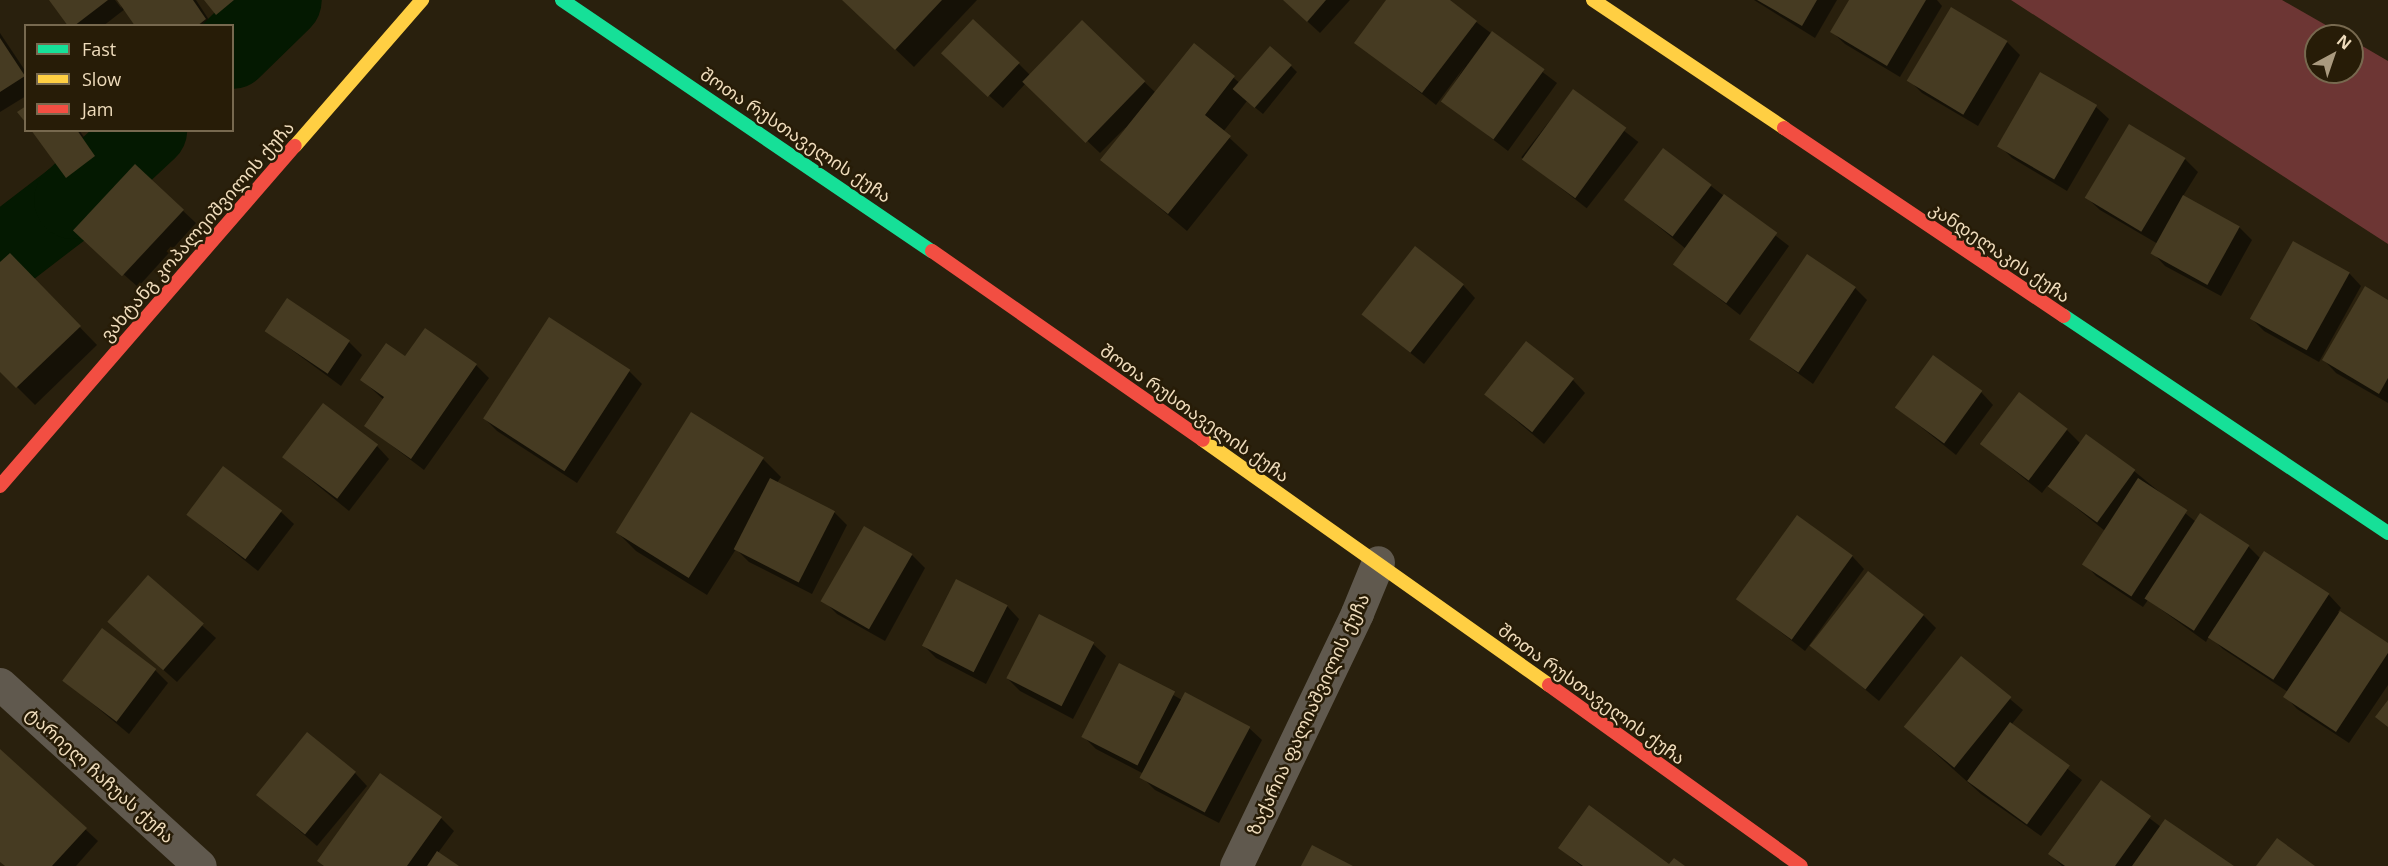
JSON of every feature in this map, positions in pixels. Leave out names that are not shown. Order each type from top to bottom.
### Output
[{"type":"street","name":"ვახტანგ კოპალეიშვილის ქუჩა","points":[[0,486],[422,0]]},
{"type":"street","name":"შოთა რუსთაველის ქუჩა","points":[[562,0],[759,130],[1378,562],[1801,866]]},
{"type":"street","name":"კანდელაკის ქუჩა","points":[[1593,0],[2388,533]]},
{"type":"street","name":"ზაქარია ფალიაშვილის ქუჩა","points":[[1236,866],[1358,614],[1378,562]]},
{"type":"street","name":"ტარიელ ჩაჩუას ქუჩა","points":[[0,684],[200,866]]},
{"type":"shaded area","points":[[2011,0],[2282,0],[2324,24],[2304,24],[2304,84],[2364,84],[2364,47],[2388,61],[2388,244]]},
{"type":"building","points":[[49,0],[108,0],[77,24],[67,24]]},
{"type":"building","points":[[117,0],[193,0],[206,19],[200,24],[134,24]]},
{"type":"building","points":[[204,0],[234,0],[216,15]]},
{"type":"building","points":[[842,0],[942,0],[895,50]]},
{"type":"building","points":[[1283,0],[1326,0],[1307,22]]},
{"type":"building","points":[[1386,0],[1450,0],[1477,21],[1422,93],[1354,43]]},
{"type":"building","points":[[1757,0],[1817,0],[1802,26]]},
{"type":"building","points":[[1849,0],[1926,0],[1887,66],[1830,32]]},
{"type":"building","points":[[1951,7],[2008,41],[1963,115],[1907,81]]},
{"type":"building","points":[[973,19],[1020,63],[988,97],[941,53]]},
{"type":"building","points":[[1082,20],[1145,81],[1086,143],[1022,82]]},
{"type":"building","points":[[1492,31],[1545,69],[1493,140],[1441,101]]},
{"type":"building","points":[[0,38],[24,77],[0,92]]},
{"type":"building","points":[[1194,43],[1235,76],[1205,115],[1231,136],[1168,214],[1100,160]]},
{"type":"building","points":[[1270,46],[1292,65],[1254,108],[1233,89]]},
{"type":"building","points":[[2040,72],[2097,105],[2054,179],[1997,146]]},
{"type":"building","points":[[1573,89],[1626,128],[1575,198],[1522,159]]},
{"type":"building","points":[[24,107],[24,121],[17,112]]},
{"type":"building","points":[[2129,124],[2186,158],[2141,232],[2085,198]]},
{"type":"building","points":[[32,132],[78,132],[95,156],[66,178]]},
{"type":"building","points":[[1663,148],[1712,185],[1673,237],[1624,200]]},
{"type":"building","points":[[135,164],[184,210],[122,276],[73,231]]},
{"type":"building","points":[[1724,194],[1777,233],[1726,303],[1673,264]]},
{"type":"building","points":[[2183,195],[2240,227],[2207,285],[2151,254]]},
{"type":"building","points":[[2293,241],[2350,273],[2307,350],[2250,319]]},
{"type":"building","points":[[1415,246],[1464,284],[1410,353],[1361,315]]},
{"type":"building","points":[[10,253],[81,326],[16,388],[0,372],[0,262]]},
{"type":"building","points":[[1807,254],[1856,287],[1798,372],[1749,339]]},
{"type":"building","points":[[2365,286],[2388,300],[2388,378],[2379,394],[2322,360]]},
{"type":"building","points":[[287,298],[350,340],[328,374],[265,331]]},
{"type":"building","points":[[549,317],[630,370],[564,471],[483,418]]},
{"type":"building","points":[[425,328],[477,364],[411,459],[364,426],[384,397],[360,380],[386,343],[405,356]]},
{"type":"building","points":[[1526,341],[1574,379],[1532,432],[1484,395]]},
{"type":"building","points":[[1933,355],[1982,391],[1944,443],[1895,408]]},
{"type":"building","points":[[2019,392],[2068,429],[2029,481],[1980,444]]},
{"type":"building","points":[[323,403],[378,445],[337,499],[282,457]]},
{"type":"building","points":[[691,412],[764,458],[689,578],[616,532]]},
{"type":"building","points":[[2086,434],[2135,470],[2097,522],[2048,487]]},
{"type":"building","points":[[223,466],[282,511],[245,559],[186,515]]},
{"type":"building","points":[[770,478],[835,511],[799,582],[734,549]]},
{"type":"building","points":[[2138,478],[2187,510],[2131,597],[2082,564]]},
{"type":"building","points":[[2200,513],[2249,545],[2194,631],[2144,599]]},
{"type":"building","points":[[1797,515],[1853,556],[1792,640],[1736,599]]},
{"type":"building","points":[[864,526],[912,554],[869,629],[820,601]]},
{"type":"building","points":[[2264,551],[2329,593],[2273,680],[2208,637]]},
{"type":"building","points":[[1868,571],[1924,615],[1865,690],[1810,646]]},
{"type":"building","points":[[148,575],[204,624],[163,670],[107,622]]},
{"type":"building","points":[[956,579],[1008,605],[974,672],[922,646]]},
{"type":"building","points":[[2340,611],[2388,643],[2388,653],[2336,732],[2283,697]]},
{"type":"building","points":[[1039,614],[1094,642],[1062,706],[1006,678]]},
{"type":"building","points":[[102,628],[156,669],[117,722],[62,681]]},
{"type":"building","points":[[1961,656],[2012,697],[1954,768],[1904,727]]},
{"type":"building","points":[[1119,663],[1175,692],[1137,766],[1081,737]]},
{"type":"building","points":[[1185,692],[1250,727],[1205,812],[1139,778]]},
{"type":"building","points":[[2388,700],[2388,727],[2375,717]]},
{"type":"building","points":[[2010,722],[2070,765],[2027,825],[1967,781]]},
{"type":"building","points":[[307,732],[356,772],[305,835],[256,795]]},
{"type":"building","points":[[0,749],[87,828],[52,866],[5,866],[0,862]]},
{"type":"building","points":[[380,773],[442,817],[407,866],[324,866],[317,861]]},
{"type":"building","points":[[2101,780],[2151,816],[2115,866],[2065,866],[2048,854]]},
{"type":"building","points":[[1589,805],[1669,864],[1674,858],[1685,866],[1583,866],[1558,848]]},
{"type":"building","points":[[2165,819],[2234,866],[2132,866]]},
{"type":"building","points":[[2277,838],[2315,866],[2256,866]]},
{"type":"building","points":[[1312,845],[1353,866],[1301,866]]},
{"type":"building","points":[[437,851],[459,866],[427,866]]},
{"type":"waterway","points":[[234,48],[283,0]]},
{"type":"waterway","points":[[0,256],[73,200],[146,132]]},
{"type":"traffic: fast","points":[[562,0],[932,251]]},
{"type":"traffic: fast","points":[[2064,316],[2388,533]]},
{"type":"traffic: slow","points":[[295,146],[422,0]]},
{"type":"traffic: slow","points":[[1593,0],[1784,128]]},
{"type":"traffic: slow","points":[[1203,440],[1549,685]]},
{"type":"traffic: jam","points":[[1784,128],[2064,316]]},
{"type":"traffic: jam","points":[[0,486],[295,146]]},
{"type":"traffic: jam","points":[[932,251],[1203,440]]},
{"type":"traffic: jam","points":[[1549,685],[1801,866]]}]
